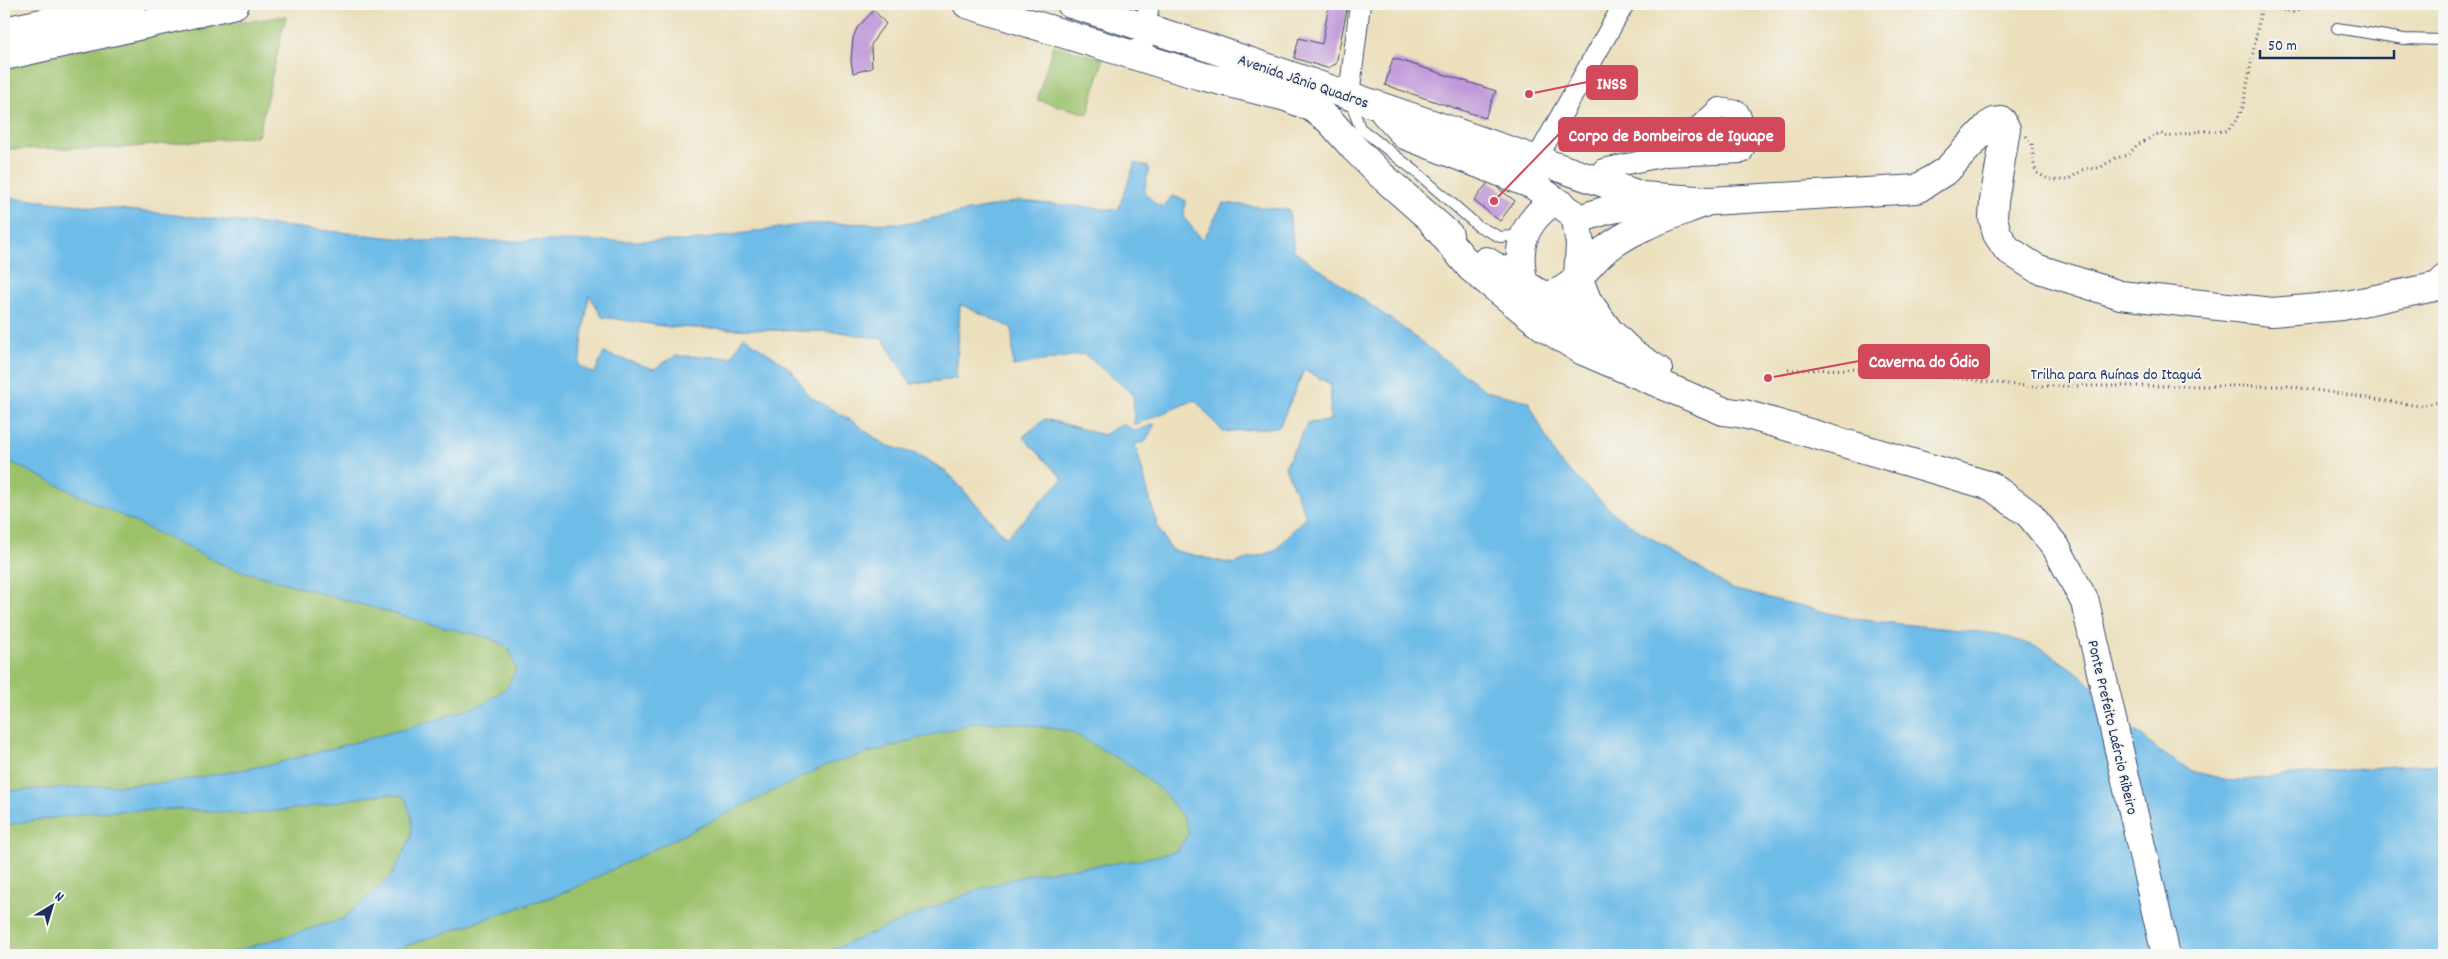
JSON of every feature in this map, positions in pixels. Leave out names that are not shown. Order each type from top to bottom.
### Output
[{"type":"main road","points":[[4,31],[133,4]]},
{"type":"main road","points":[[4,56],[235,4]]},
{"type":"main road","name":"Avenida Jânio Quadros","points":[[967,4],[1201,76],[1286,97],[1311,107],[1329,120],[1354,148],[1386,164],[1434,224]]},
{"type":"main road","name":"Avenida Jânio Quadros","points":[[1071,4],[1148,16],[1207,47],[1378,106],[1534,172]]},
{"type":"main road","points":[[1201,76],[1207,47]]},
{"type":"main road","points":[[1534,172],[1595,180],[1642,196],[1677,197],[1710,201],[1917,189],[1947,170],[1994,122],[2002,121],[2005,124],[1993,218],[1997,234],[2007,249],[2036,268],[2120,295],[2272,312],[2342,306],[2433,288]]},
{"type":"main road","points":[[1534,172],[1560,192],[1608,210]]},
{"type":"main road","points":[[1534,172],[1569,213],[1580,244],[1578,277],[1587,300],[1609,331],[1632,353],[1723,411]]},
{"type":"main road","points":[[1595,180],[1608,210],[1604,250]]},
{"type":"main road","points":[[1524,285],[1520,263],[1524,235],[1536,214],[1551,203],[1569,213],[1608,210],[1677,197]]},
{"type":"main road","points":[[1434,224],[1489,264],[1542,295],[1551,296],[1565,291],[1604,250],[1634,230],[1710,201]]},
{"type":"main road","points":[[1434,224],[1471,268],[1544,327],[1583,351],[1723,411]]},
{"type":"main road","points":[[1551,296],[1598,348],[1623,367]]},
{"type":"main road","name":"Ponte Prefeito Laércio Ribeiro","points":[[1723,411],[1744,414],[1991,486],[2029,514],[2056,547],[2085,602],[2166,955]]},
{"type":"street","points":[[1349,96],[1360,4]]},
{"type":"street","points":[[1534,172],[1624,4]]},
{"type":"street","points":[[1141,57],[1148,16]]},
{"type":"street","points":[[1595,180],[1602,169],[1666,156]]},
{"type":"lane","points":[[2337,28],[2404,39],[2444,40]]},
{"type":"lane","points":[[1349,96],[1360,128],[1386,164],[1415,171],[1478,226],[1500,237],[1524,235]]},
{"type":"lane","points":[[2433,288],[2444,267]]},
{"type":"path","points":[[2004,134],[2016,132],[2030,138],[2034,166],[2042,177],[2050,180],[2067,180],[2084,169],[2098,168],[2116,158],[2128,155],[2137,145],[2160,133],[2167,137],[2201,131],[2227,131],[2237,120],[2243,108],[2262,4]]},
{"type":"path","points":[[2277,4],[2278,9],[2293,12],[2309,4]]},
{"type":"path","name":"Trilha para Ruínas do Itaguá","points":[[1788,370],[1873,369],[2025,386],[2288,386],[2420,406],[2444,401]]},
{"type":"green space","points":[[286,16],[258,136],[119,148],[4,149],[4,64],[178,31]]},
{"type":"green space","points":[[1053,45],[1103,59],[1088,114],[1037,100]]},
{"type":"green space","points":[[966,273],[1396,367],[1794,955],[379,955],[554,896],[362,955],[4,955],[4,459],[146,527],[579,365],[581,384],[919,455],[947,472],[1006,538],[1063,479],[1023,437],[1045,419],[1103,435],[1123,424],[1135,444],[1157,526],[1171,550],[1232,564],[1276,551],[1306,516],[1285,467],[1308,423],[1330,421],[1331,384],[1304,370],[1279,427],[1184,355],[990,318],[960,304],[956,379],[911,384],[883,339],[841,332],[670,327]]},
{"type":"water","points":[[1135,163],[1149,167],[1144,192],[1156,204],[1164,207],[1172,196],[1185,200],[1184,218],[1203,240],[1223,203],[1289,210],[1294,251],[1403,328],[1486,391],[1528,401],[1557,459],[1618,517],[1732,589],[1854,619],[1998,634],[2043,649],[2082,676],[2136,731],[2159,751],[2191,771],[2233,781],[2391,766],[2444,764],[2444,955],[819,955],[977,890],[1030,874],[1139,860],[1177,851],[1189,833],[1184,818],[1165,794],[1133,767],[1069,731],[1021,724],[976,722],[827,765],[568,891],[379,955],[223,955],[343,919],[392,875],[411,838],[412,819],[405,797],[389,794],[369,796],[304,808],[248,814],[178,809],[94,812],[4,825],[4,791],[166,783],[274,764],[423,724],[484,704],[507,687],[516,669],[509,648],[490,638],[438,626],[228,567],[4,459],[4,197],[424,241],[690,241],[807,224],[910,223],[1019,201],[1118,210]],"holes":[[[589,295],[602,317],[670,327],[841,332],[883,339],[911,384],[956,379],[960,304],[1012,328],[1013,366],[1084,354],[1133,394],[1134,425],[1195,400],[1223,432],[1279,427],[1304,370],[1331,384],[1330,421],[1308,423],[1285,467],[1306,516],[1275,551],[1232,564],[1171,550],[1157,526],[1135,444],[1145,442],[1155,424],[1135,431],[1123,424],[1103,435],[1045,419],[1023,437],[1063,479],[1006,538],[947,472],[919,455],[885,445],[852,421],[809,396],[791,369],[743,336],[732,357],[675,356],[654,369],[604,353],[594,374],[579,365]]]},
{"type":"building","points":[[1329,4],[1348,4],[1336,64],[1327,68],[1294,58],[1299,38],[1322,44]]},
{"type":"building","points":[[874,10],[886,24],[871,45],[872,68],[853,73],[851,60],[853,38],[857,28]]},
{"type":"building","points":[[1393,58],[1496,91],[1485,118],[1385,85]]},
{"type":"building","points":[[1489,181],[1515,201],[1500,221],[1474,201]]},
{"type":"place","name":"INSS","points":[[1529,94]]},
{"type":"place","name":"Corpo de Bombeiros de Iguape","points":[[1494,201]]},
{"type":"place","name":"Caverna do Ódio","points":[[1768,378]]}]
